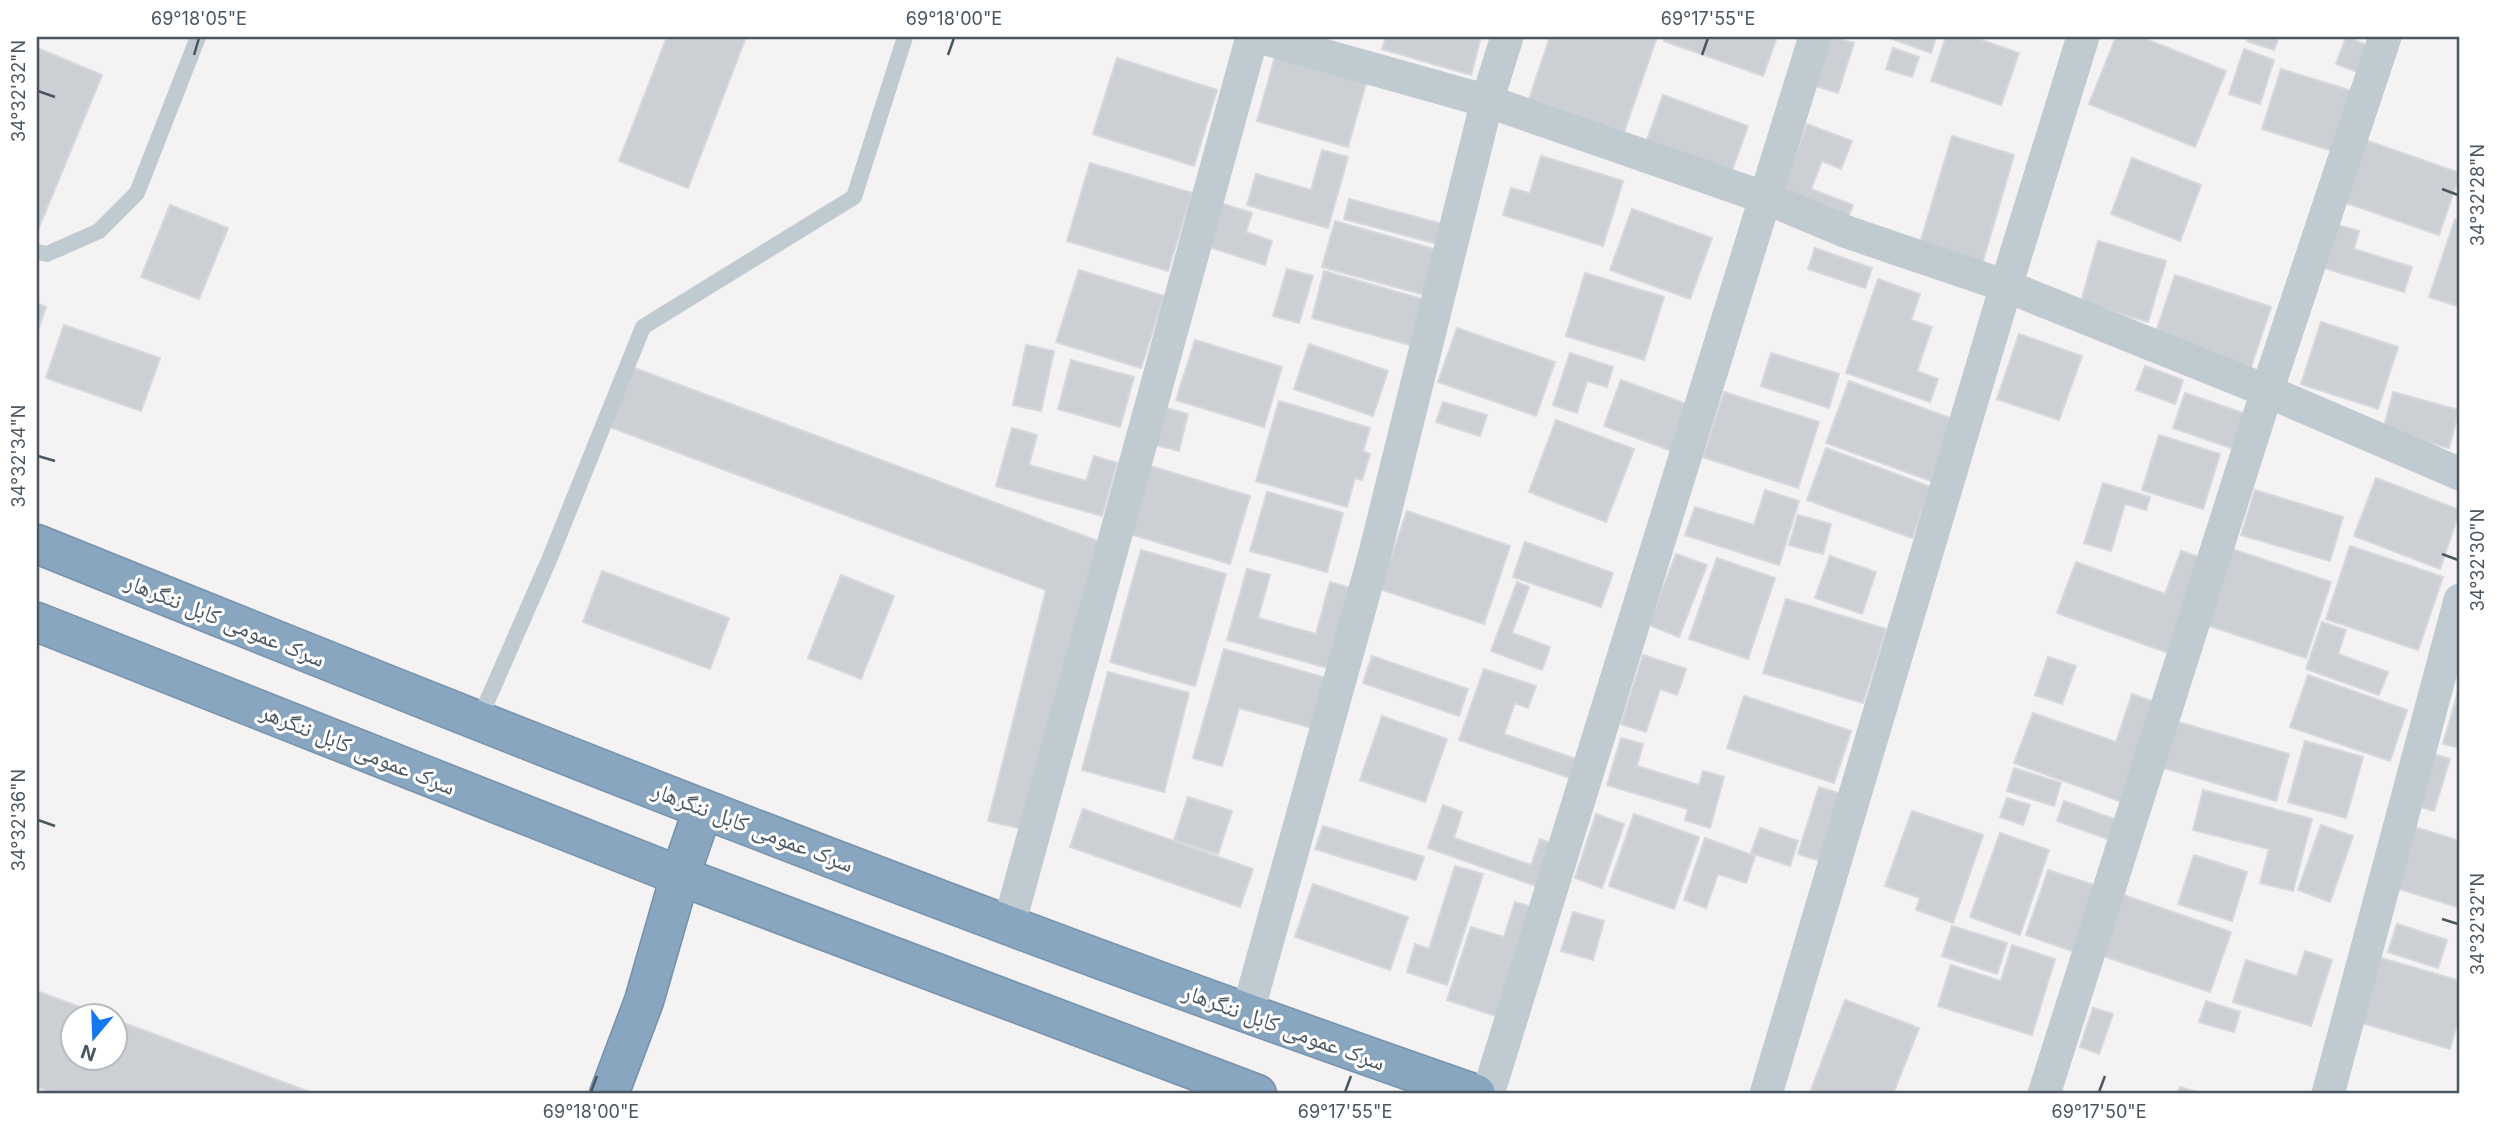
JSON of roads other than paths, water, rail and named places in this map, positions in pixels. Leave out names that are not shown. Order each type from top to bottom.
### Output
[{"type":"highway","name":"سرک عمومی کابل ننگرهار","points":[[37,544],[478,722],[1009,925],[1247,1015],[1476,1094]]},
{"type":"highway","name":"سرک عمومی کابل ننگرهر","points":[[37,622],[680,876]]},
{"type":"highway","points":[[609,1094],[644,1001],[680,876],[703,808]]},
{"type":"highway","points":[[680,876],[1256,1094]]},
{"type":"street","points":[[1009,925],[1252,37]]},
{"type":"street","points":[[1259,37],[1487,101],[1766,198],[1847,232],[2006,286],[2267,391],[2460,474]]},
{"type":"street","points":[[1247,1015],[1374,557],[1487,101],[1507,37]]},
{"type":"street","points":[[1488,1094],[1815,37]]},
{"type":"street","points":[[1766,1094],[2006,286],[2083,37]]},
{"type":"street","points":[[2044,1094],[2267,391],[2385,37]]},
{"type":"street","points":[[2328,1094],[2460,600]]},
{"type":"lane","points":[[37,252],[47,254],[99,231],[137,193],[198,37]]},
{"type":"lane","points":[[478,722],[549,560],[643,327],[854,197],[905,37]]}]
